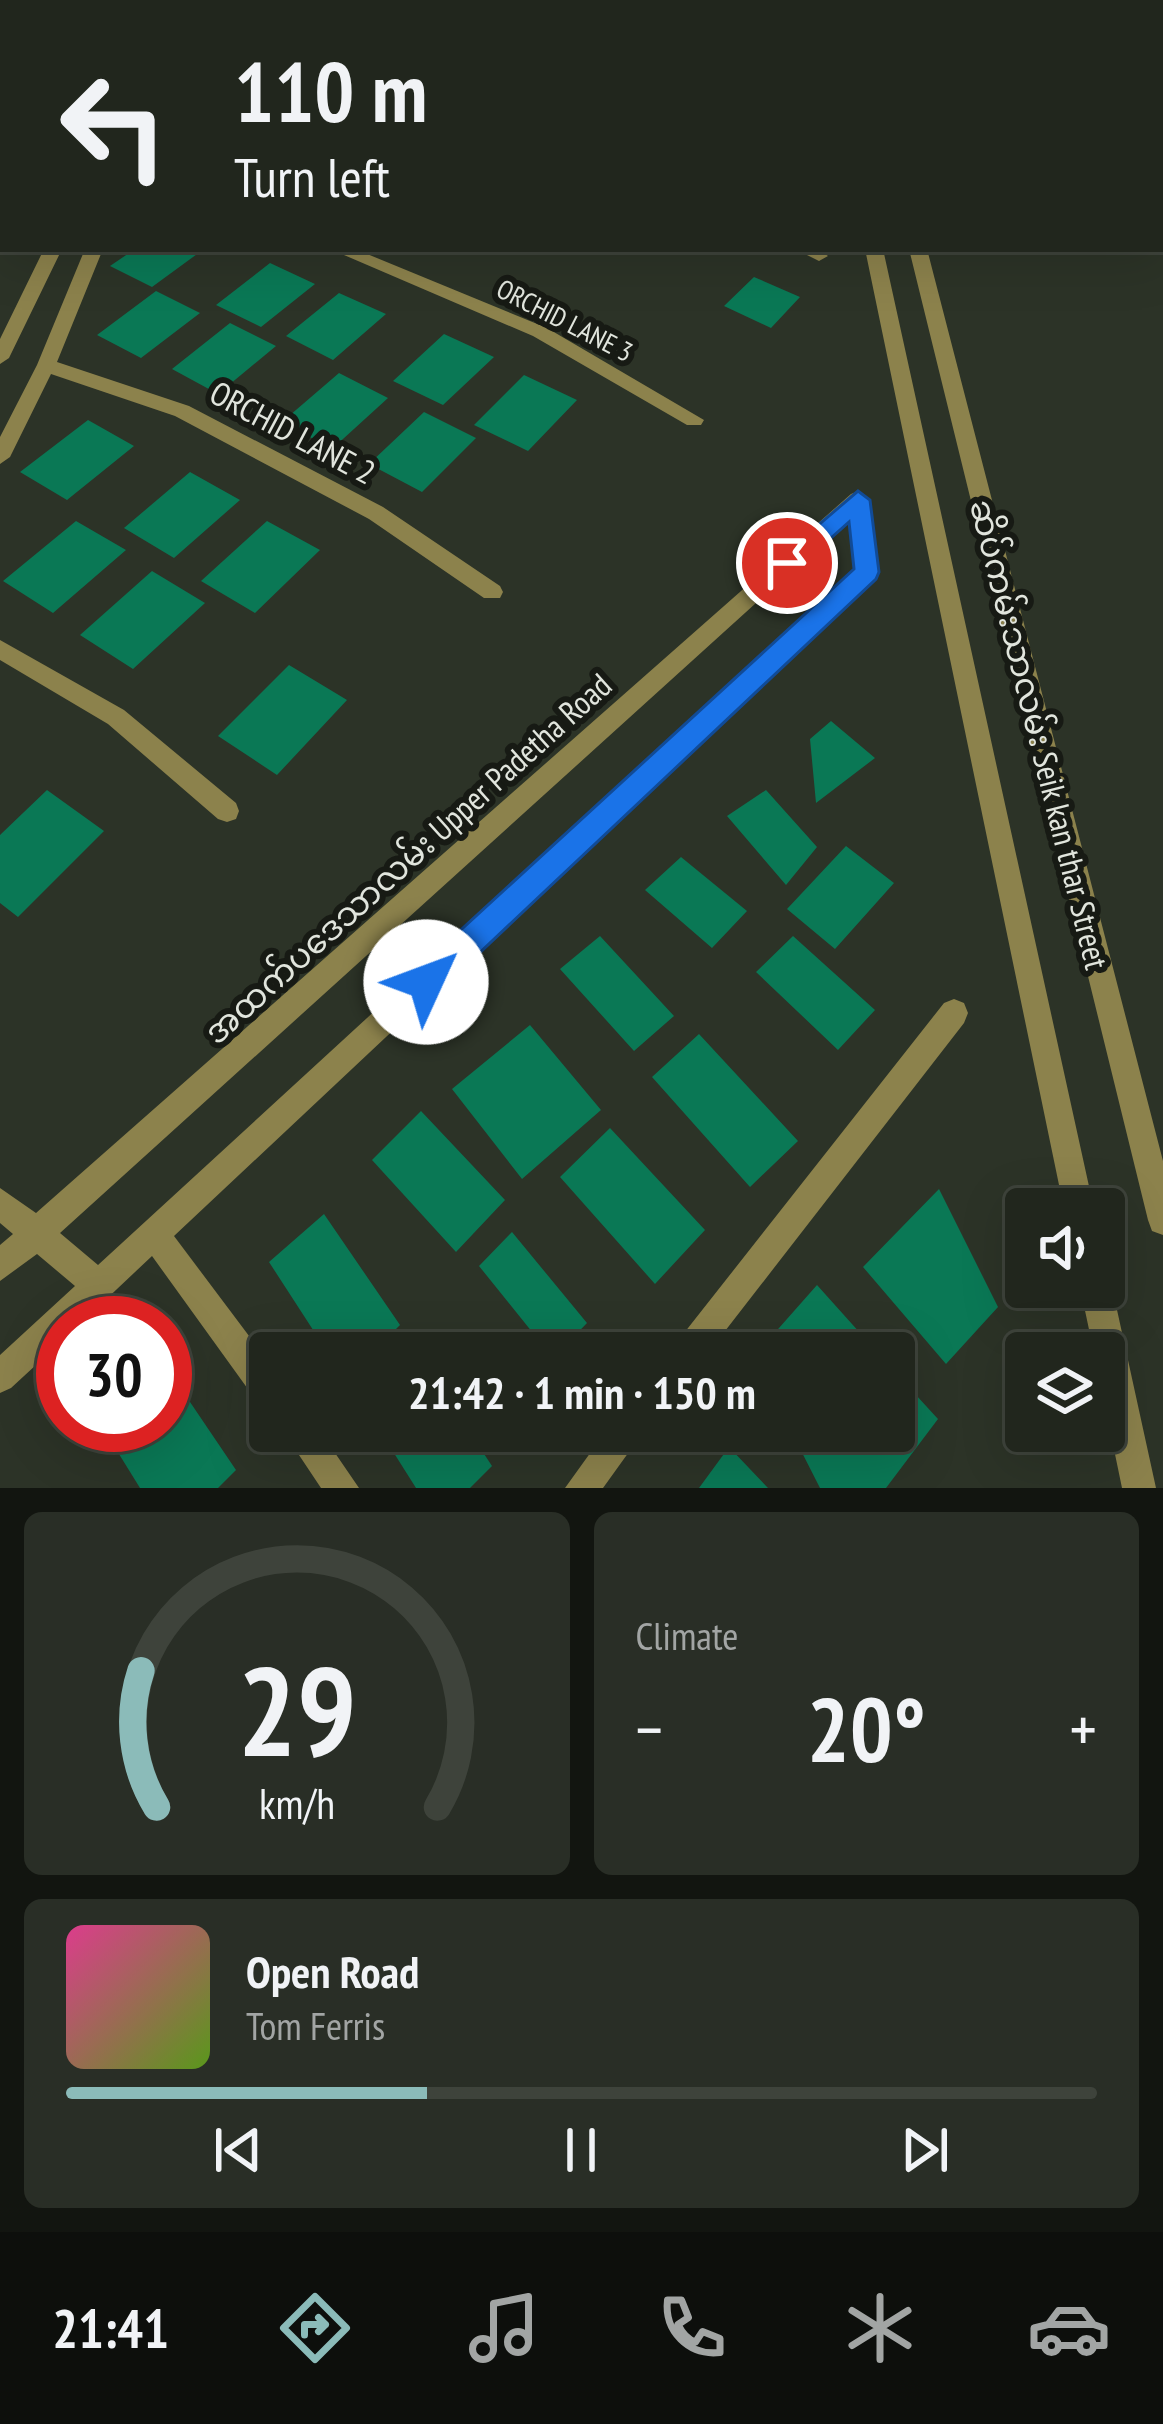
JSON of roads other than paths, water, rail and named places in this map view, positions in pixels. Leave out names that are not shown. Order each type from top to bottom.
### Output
[{"type":"street","points":[[0,358],[52,252]]},
{"type":"street","points":[[0,457],[93,252]]},
{"type":"street","name":"ORCHID LANE 3","points":[[346,252],[541,332],[694,420]]},
{"type":"street","name":"ဆိပ်ကမ်းသာလမ်း Seik kan thar Street","points":[[875,252],[1075,1188]]},
{"type":"street","name":"ဆိပ်ကမ်းသာလမ်း Seik kan thar Street","points":[[919,252],[1163,1220]]},
{"type":"street","name":"ORCHID LANE 2","points":[[46,364],[182,411],[376,513],[491,592]]},
{"type":"street","name":"အထက်ပဒေသာလမ်း Upper Padetha Road","points":[[0,1266],[858,500],[867,572],[155,1235]]},
{"type":"street","points":[[0,649],[116,718],[227,812]]},
{"type":"street","points":[[704,1332],[954,1013]]},
{"type":"street","points":[[0,1203],[98,1285]]},
{"type":"street","points":[[0,1377],[155,1235],[249,1362]]},
{"type":"street","points":[[1100,1308],[1139,1488]]},
{"type":"street","points":[[315,1452],[342,1488]]},
{"type":"street","points":[[582,1488],[610,1452]]}]
